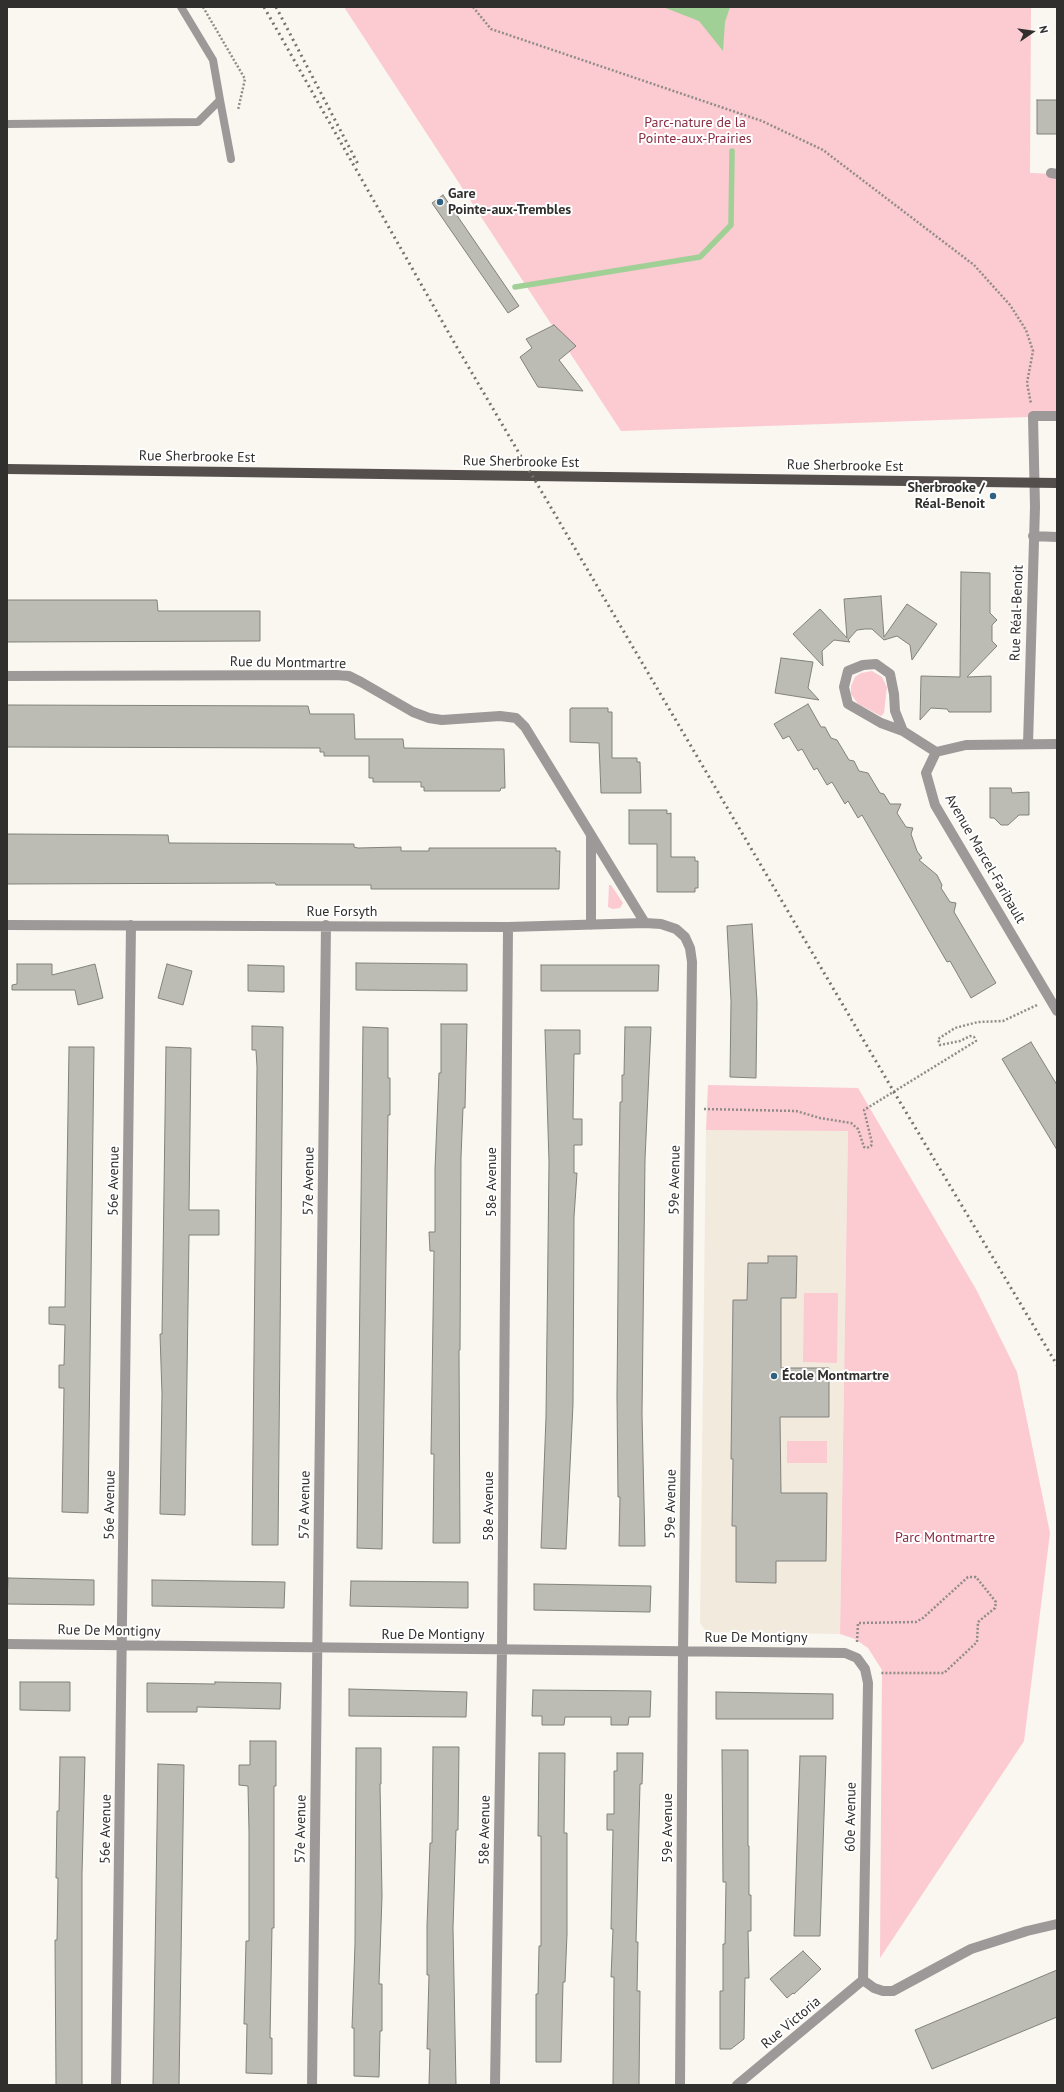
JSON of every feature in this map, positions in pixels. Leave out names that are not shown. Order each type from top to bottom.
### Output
[{"type":"main road","name":"Rue Sherbrooke Est","points":[[7,469],[1057,483]]},
{"type":"street","points":[[1035,482],[1033,416],[1057,416]]},
{"type":"street","name":"Rue Réal-Benoit","points":[[1028,744],[1035,482]]},
{"type":"street","points":[[1033,536],[1057,536]]},
{"type":"street","points":[[903,731],[894,711],[894,694],[890,674],[876,664],[863,665],[848,671],[844,687],[848,704],[881,723],[903,731],[936,752],[966,745],[1057,744]]},
{"type":"street","name":"Rue du Montmartre","points":[[7,676],[349,676],[413,712],[429,718],[442,720],[500,716],[516,718],[525,727],[644,924]]},
{"type":"street","name":"Avenue Marcel-Faribault","points":[[936,752],[926,773],[935,805],[1053,996],[1057,1010]]},
{"type":"street","points":[[591,835],[591,925]]},
{"type":"street","name":"Rue Forsyth","points":[[7,925],[326,925],[508,927],[660,924],[676,929]]},
{"type":"street","name":"56e Avenue","points":[[116,2085],[123,1644],[131,925]]},
{"type":"street","name":"57e Avenue","points":[[312,2085],[326,925]]},
{"type":"street","name":"58e Avenue","points":[[495,2085],[502,1649],[508,927]]},
{"type":"street","name":"59e Avenue","points":[[676,929],[685,937],[690,948],[692,962],[683,1652],[680,2085]]},
{"type":"street","name":"Rue De Montigny","points":[[7,1644],[123,1644],[318,1648],[683,1652],[832,1651],[845,1653],[857,1658]]},
{"type":"street","name":"60e Avenue","points":[[857,1658],[865,1669],[868,1683],[863,1980]]},
{"type":"street","points":[[863,1980],[874,1988],[883,1992],[894,1991],[971,1949],[1027,1931],[1057,1924]]},
{"type":"street","name":"Rue Victoria","points":[[737,2085],[863,1980]]},
{"type":"lane","points":[[181,7],[213,60],[231,159]]},
{"type":"lane","points":[[7,124],[198,122],[220,100]]},
{"type":"path","points":[[203,7],[245,80],[238,110]]},
{"type":"path","points":[[473,7],[491,29],[762,121],[823,150],[974,265],[1010,305],[1026,330],[1033,351],[1026,383],[1033,416]]},
{"type":"path","points":[[690,1109],[796,1111],[820,1118],[851,1123],[858,1129],[864,1146],[867,1148],[872,1146],[872,1143],[864,1110],[976,1041],[974,1037],[970,1036],[960,1041],[940,1045],[938,1039],[955,1028],[966,1025],[1003,1021],[1053,996]]},
{"type":"path","points":[[857,1642],[858,1622],[916,1622],[923,1618],[968,1577],[976,1577],[996,1602],[995,1608],[978,1622],[977,1642],[944,1673],[880,1673]]},
{"type":"shaded area","points":[[663,7],[730,7],[725,22],[723,51],[699,21]]},
{"type":"shaded area","name":"École Montmartre","points":[[706,1130],[848,1130],[840,1634],[710,1632],[705,1630],[700,1623]]},
{"type":"green space","name":"Parc-nature de la Pointe-aux-Prairies","points":[[344,7],[1031,7],[1030,173],[1057,174],[1057,416],[621,431]]},
{"type":"green space","points":[[872,671],[882,677],[887,687],[884,713],[881,716],[858,704],[851,694],[851,686],[855,677],[861,673]]},
{"type":"green space","points":[[609,885],[611,885],[623,903],[620,908],[613,909],[608,907]]},
{"type":"green space","name":"Parc Montmartre","points":[[708,1085],[858,1088],[977,1291],[1017,1372],[1050,1533],[1024,1741],[880,1958],[882,1670],[868,1648],[855,1639],[840,1634],[848,1131],[706,1130]]},
{"type":"green space","points":[[804,1293],[838,1293],[837,1363],[803,1362]]},
{"type":"green space","points":[[787,1441],[827,1441],[827,1463],[787,1463]]},
{"type":"building","points":[[1037,100],[1057,100],[1057,134],[1037,134]]},
{"type":"building","points":[[443,195],[519,306],[508,313],[432,203]]},
{"type":"building","points":[[554,325],[576,346],[559,360],[583,391],[538,387],[520,357],[532,348],[526,339]]},
{"type":"building","points":[[961,572],[990,573],[990,613],[997,620],[992,625],[992,641],[997,646],[967,677],[991,676],[991,712],[949,712],[947,709],[931,708],[920,720],[921,676],[960,677]]},
{"type":"building","points":[[881,596],[884,637],[907,604],[937,624],[912,660],[910,645],[897,636],[884,640],[872,629],[865,629],[857,630],[848,640],[850,642],[834,640],[822,651],[823,666],[793,634],[820,609],[847,638],[844,599]]},
{"type":"building","points":[[7,600],[157,600],[158,611],[260,611],[260,641],[7,642]]},
{"type":"building","points":[[781,658],[813,662],[808,688],[819,700],[775,693]]},
{"type":"building","points":[[808,704],[821,727],[825,727],[831,738],[837,740],[849,760],[854,761],[859,771],[868,773],[880,793],[884,794],[890,804],[901,804],[897,813],[906,827],[913,828],[911,834],[917,851],[922,858],[919,860],[937,875],[942,885],[941,888],[950,902],[956,903],[954,912],[996,983],[971,998],[950,961],[947,962],[862,815],[858,818],[848,801],[845,804],[832,782],[827,785],[817,768],[814,770],[802,749],[798,751],[789,736],[783,739],[774,724]]},
{"type":"building","points":[[7,705],[308,706],[310,714],[354,714],[355,739],[403,739],[404,748],[504,749],[505,788],[501,788],[500,791],[424,791],[424,787],[421,787],[421,782],[373,782],[373,778],[369,778],[369,756],[324,756],[324,752],[320,752],[320,748],[7,747]]},
{"type":"building","points":[[608,708],[608,712],[612,712],[612,758],[637,758],[637,762],[640,762],[641,793],[601,793],[599,743],[570,742],[570,709]]},
{"type":"building","points":[[990,788],[1011,788],[1012,793],[1029,792],[1029,815],[1019,815],[1008,825],[1001,825],[994,818],[990,818]]},
{"type":"building","points":[[629,810],[667,810],[667,814],[671,813],[671,857],[695,857],[695,861],[698,861],[698,888],[695,888],[695,892],[657,892],[657,844],[629,844]]},
{"type":"building","points":[[7,834],[168,835],[169,843],[354,844],[354,847],[358,848],[401,847],[401,851],[429,851],[429,848],[556,848],[556,851],[560,851],[559,889],[371,889],[371,885],[276,885],[275,883],[7,884]]},
{"type":"building","points":[[752,924],[757,1002],[756,1078],[730,1077],[731,1001],[727,926]]},
{"type":"building","points":[[356,963],[467,964],[467,991],[356,990]]},
{"type":"building","points":[[17,964],[52,964],[52,975],[95,964],[103,998],[78,1005],[75,990],[12,990],[12,985],[17,984]]},
{"type":"building","points":[[167,964],[192,971],[183,1005],[158,998]]},
{"type":"building","points":[[248,965],[284,966],[284,992],[248,991]]},
{"type":"building","points":[[541,965],[659,965],[658,991],[541,991]]},
{"type":"building","points":[[441,1024],[467,1024],[465,1108],[463,1108],[461,1157],[459,1350],[460,1543],[433,1543],[434,1454],[431,1454],[434,1251],[430,1251],[429,1232],[435,1232],[435,1169],[439,1073],[441,1073]]},
{"type":"building","points":[[252,1026],[283,1027],[278,1545],[252,1545],[257,1067],[256,1050],[252,1050]]},
{"type":"building","points":[[363,1027],[388,1028],[388,1078],[390,1078],[390,1115],[388,1115],[382,1549],[357,1548]]},
{"type":"building","points":[[625,1027],[651,1027],[645,1159],[642,1414],[645,1546],[619,1546],[620,1497],[618,1497],[617,1396],[619,1172],[620,1102],[622,1102],[622,1075],[624,1075]]},
{"type":"building","points":[[545,1030],[580,1030],[580,1054],[574,1054],[573,1119],[582,1119],[582,1145],[574,1145],[574,1173],[577,1173],[574,1217],[573,1404],[566,1549],[541,1548],[546,1417],[549,1162]]},
{"type":"building","points":[[1031,1042],[1057,1085],[1057,1150],[1002,1059]]},
{"type":"building","points":[[69,1047],[94,1047],[88,1513],[62,1512],[64,1388],[59,1388],[59,1365],[64,1365],[65,1325],[49,1324],[49,1307],[65,1307]]},
{"type":"building","points":[[166,1047],[191,1048],[189,1210],[219,1210],[219,1235],[189,1235],[185,1515],[160,1514],[162,1394],[160,1334],[162,1334]]},
{"type":"building","points":[[768,1256],[797,1256],[796,1298],[781,1298],[781,1368],[829,1368],[829,1417],[780,1417],[781,1493],[827,1493],[826,1561],[776,1561],[776,1583],[736,1582],[736,1526],[732,1526],[733,1459],[731,1459],[733,1300],[747,1300],[748,1263],[768,1263]]},
{"type":"building","points":[[8,1578],[94,1580],[94,1605],[7,1604]]},
{"type":"building","points":[[152,1580],[285,1582],[284,1608],[152,1606]]},
{"type":"building","points":[[351,1581],[468,1582],[468,1608],[350,1606]]},
{"type":"building","points":[[534,1584],[651,1586],[650,1612],[534,1610]]},
{"type":"building","points":[[20,1682],[70,1682],[70,1711],[20,1710]]},
{"type":"building","points":[[215,1682],[281,1683],[280,1709],[197,1707],[197,1712],[147,1712],[147,1683],[215,1684]]},
{"type":"building","points":[[349,1689],[467,1692],[466,1717],[349,1716]]},
{"type":"building","points":[[533,1690],[651,1691],[650,1717],[629,1717],[628,1725],[611,1725],[611,1717],[565,1717],[564,1725],[542,1725],[542,1716],[532,1716]]},
{"type":"building","points":[[716,1692],[833,1694],[833,1719],[716,1719]]},
{"type":"building","points":[[250,1741],[276,1741],[276,1786],[274,1786],[274,1928],[272,1928],[270,2038],[272,2038],[272,2074],[246,2073],[247,2024],[244,2024],[246,1941],[249,1941],[248,1786],[239,1785],[239,1765],[250,1765]]},
{"type":"building","points":[[433,1747],[459,1747],[458,1830],[456,1830],[453,1928],[456,2085],[429,2085],[430,2049],[427,2049],[429,1975],[427,1975],[427,1926],[430,1843],[432,1843]]},
{"type":"building","points":[[356,1748],[381,1748],[380,1784],[382,1896],[379,1984],[382,1984],[382,2031],[380,2031],[379,2077],[354,2076],[354,2028],[352,2028],[355,1944]]},
{"type":"building","points":[[722,1750],[748,1750],[749,1895],[751,1895],[751,1931],[748,1931],[749,1978],[745,1978],[744,2039],[731,2049],[720,2049],[720,1991],[723,1991],[723,1944],[725,1944],[726,1882],[723,1882]]},
{"type":"building","points":[[539,1753],[565,1753],[564,1833],[567,1833],[567,1934],[565,1982],[563,1982],[561,2062],[536,2062],[536,1994],[538,1994],[539,1946],[541,1946],[541,1836],[538,1836]]},
{"type":"building","points":[[617,1753],[643,1753],[642,1784],[640,1784],[636,1942],[638,1942],[637,1991],[640,1991],[639,2085],[613,2085],[614,1977],[611,1977],[613,1929],[611,1929],[613,1830],[607,1830],[607,1814],[614,1814],[614,1771],[617,1771]]},
{"type":"building","points":[[800,1756],[826,1756],[820,1936],[794,1936]]},
{"type":"building","points":[[60,1757],[85,1757],[82,1874],[82,2085],[56,2085],[55,1940],[57,1940],[57,1811],[59,1811]]},
{"type":"building","points":[[158,1764],[184,1765],[179,2085],[153,2085]]},
{"type":"building","points":[[803,1951],[821,1969],[794,1994],[793,1993],[787,1998],[770,1979]]},
{"type":"building","points":[[1057,1970],[1057,2017],[932,2069],[915,2030]]},
{"type":"waterway","points":[[515,287],[700,257],[731,225],[732,151]]},
{"type":"railway","points":[[264,7],[455,344],[894,1092],[1057,1365]]},
{"type":"railway","points":[[276,7],[359,166]]},
{"type":"place","name":"Gare Pointe-aux-Trembles","points":[[440,202]]},
{"type":"place","name":"Sherbrooke / Réal-Benoit","points":[[993,496]]},
{"type":"place","name":"École Montmartre","points":[[774,1376]]}]
